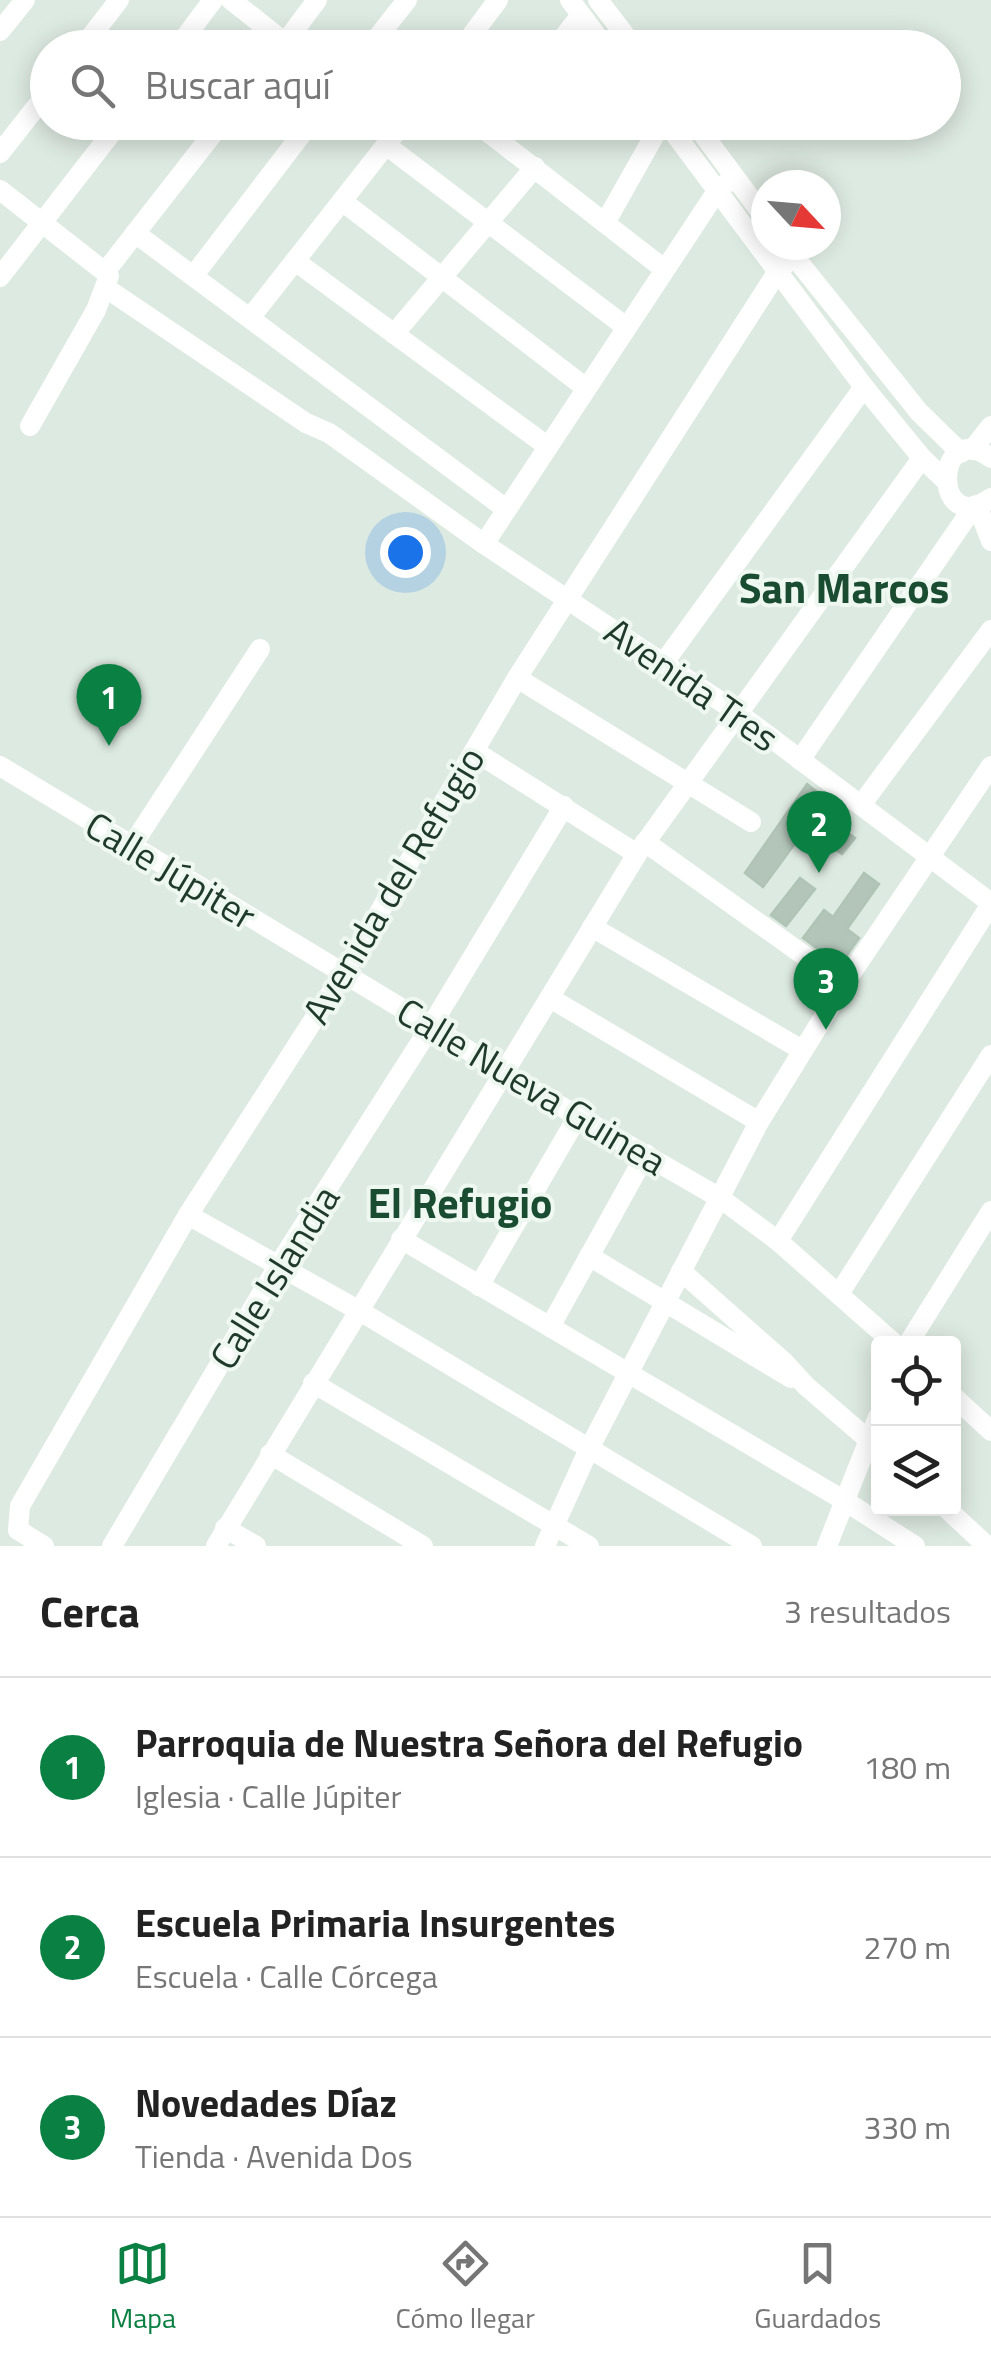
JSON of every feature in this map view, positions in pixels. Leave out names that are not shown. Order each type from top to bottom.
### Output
[{"type":"street","points":[[0,30],[25,0]]},
{"type":"street","points":[[96,30],[119,0]]},
{"type":"street","points":[[190,30],[213,0]]},
{"type":"street","points":[[231,0],[267,30]]},
{"type":"street","points":[[297,30],[318,0]]},
{"type":"street","points":[[383,30],[406,0]]},
{"type":"street","points":[[476,30],[498,0]]},
{"type":"street","points":[[598,0],[621,30]]},
{"type":"street","points":[[576,8],[592,30]]},
{"type":"street","points":[[0,153],[30,115]]},
{"type":"street","points":[[0,277],[106,140]]},
{"type":"street","points":[[30,426],[108,275],[135,233],[208,140]]},
{"type":"street","points":[[194,275],[296,140]]},
{"type":"street","points":[[250,318],[387,140]]},
{"type":"street","points":[[404,140],[490,223],[626,328]]},
{"type":"street","points":[[503,140],[664,269]]},
{"type":"street","points":[[606,223],[654,140]]},
{"type":"street","points":[[678,140],[751,206]]},
{"type":"street","points":[[682,146],[687,140]]},
{"type":"street","points":[[704,140],[778,271],[864,386],[922,458],[945,480],[954,499],[981,503]]},
{"type":"street","points":[[394,334],[535,167]]},
{"type":"street","points":[[484,544],[664,269],[726,184]]},
{"type":"street","name":"Avenida Tres","points":[[0,190],[306,422],[329,433],[484,544],[738,713],[991,903]]},
{"type":"street","points":[[342,201],[586,388]]},
{"type":"street","points":[[135,233],[506,509]]},
{"type":"street","name":"Avenida del Refugio","points":[[44,1546],[18,1530],[20,1506],[188,1214],[343,974],[517,678],[784,260]]},
{"type":"street","points":[[797,260],[919,412],[975,454]]},
{"type":"street","points":[[295,261],[548,446]]},
{"type":"street","points":[[665,662],[864,386]]},
{"type":"street","points":[[945,480],[948,464],[975,454],[991,426]]},
{"type":"street","points":[[256,1546],[220,1537],[641,848],[922,458]]},
{"type":"street","points":[[981,503],[991,541]]},
{"type":"street","points":[[800,760],[981,503]]},
{"type":"street","points":[[861,805],[991,630]]},
{"type":"street","points":[[131,846],[260,650]]},
{"type":"street","points":[[517,678],[751,822]]},
{"type":"street","points":[[474,751],[641,848],[844,984]]},
{"type":"street","name":"Calle Júpiter","points":[[0,766],[343,974]]},
{"type":"street","points":[[545,1546],[589,1449],[759,1122],[844,984],[991,766]]},
{"type":"street","name":"Calle Islandia","points":[[112,1546],[278,1266],[432,1026],[564,806]]},
{"type":"street","points":[[778,1241],[991,903]]},
{"type":"street","points":[[592,927],[802,1050]]},
{"type":"street","name":"Calle Nueva Guinea","points":[[343,974],[503,1073],[720,1198],[778,1241],[886,1336]]},
{"type":"street","points":[[550,998],[759,1122]]},
{"type":"street","points":[[838,1294],[991,1055]]},
{"type":"street","points":[[478,1286],[578,1116]]},
{"type":"street","points":[[550,1327],[646,1154]]},
{"type":"street","points":[[913,1336],[991,1210]]},
{"type":"street","points":[[188,1214],[358,1310],[752,1546]]},
{"type":"street","points":[[401,1239],[845,1501],[914,1546]]},
{"type":"street","points":[[589,1256],[748,1355],[806,1386]]},
{"type":"street","points":[[681,1271],[871,1441]]},
{"type":"street","points":[[314,1384],[589,1546]]},
{"type":"street","points":[[961,1402],[991,1430]]},
{"type":"street","points":[[827,1546],[871,1450]]},
{"type":"street","points":[[270,1454],[422,1546]]},
{"type":"street","points":[[955,1516],[987,1546]]},
{"type":"building","points":[[807,784],[827,800],[763,887],[745,873]]},
{"type":"building","points":[[834,823],[855,838],[842,854],[822,840]]},
{"type":"building","points":[[864,873],[879,884],[847,929],[859,938],[840,965],[803,938],[824,910],[833,917]]},
{"type":"building","points":[[800,878],[815,889],[786,926],[771,915]]},
{"type":"place","name":"Parroquia de Nuestra Señora del Refugio","points":[[109,746]]},
{"type":"place","name":"Escuela Primaria Insurgentes","points":[[819,873]]},
{"type":"place","name":"Novedades Díaz","points":[[826,1030]]},
{"type":"district","name":"San Marcos","points":[[844,587]]},
{"type":"district","name":"El Refugio","points":[[460,1202]]}]
